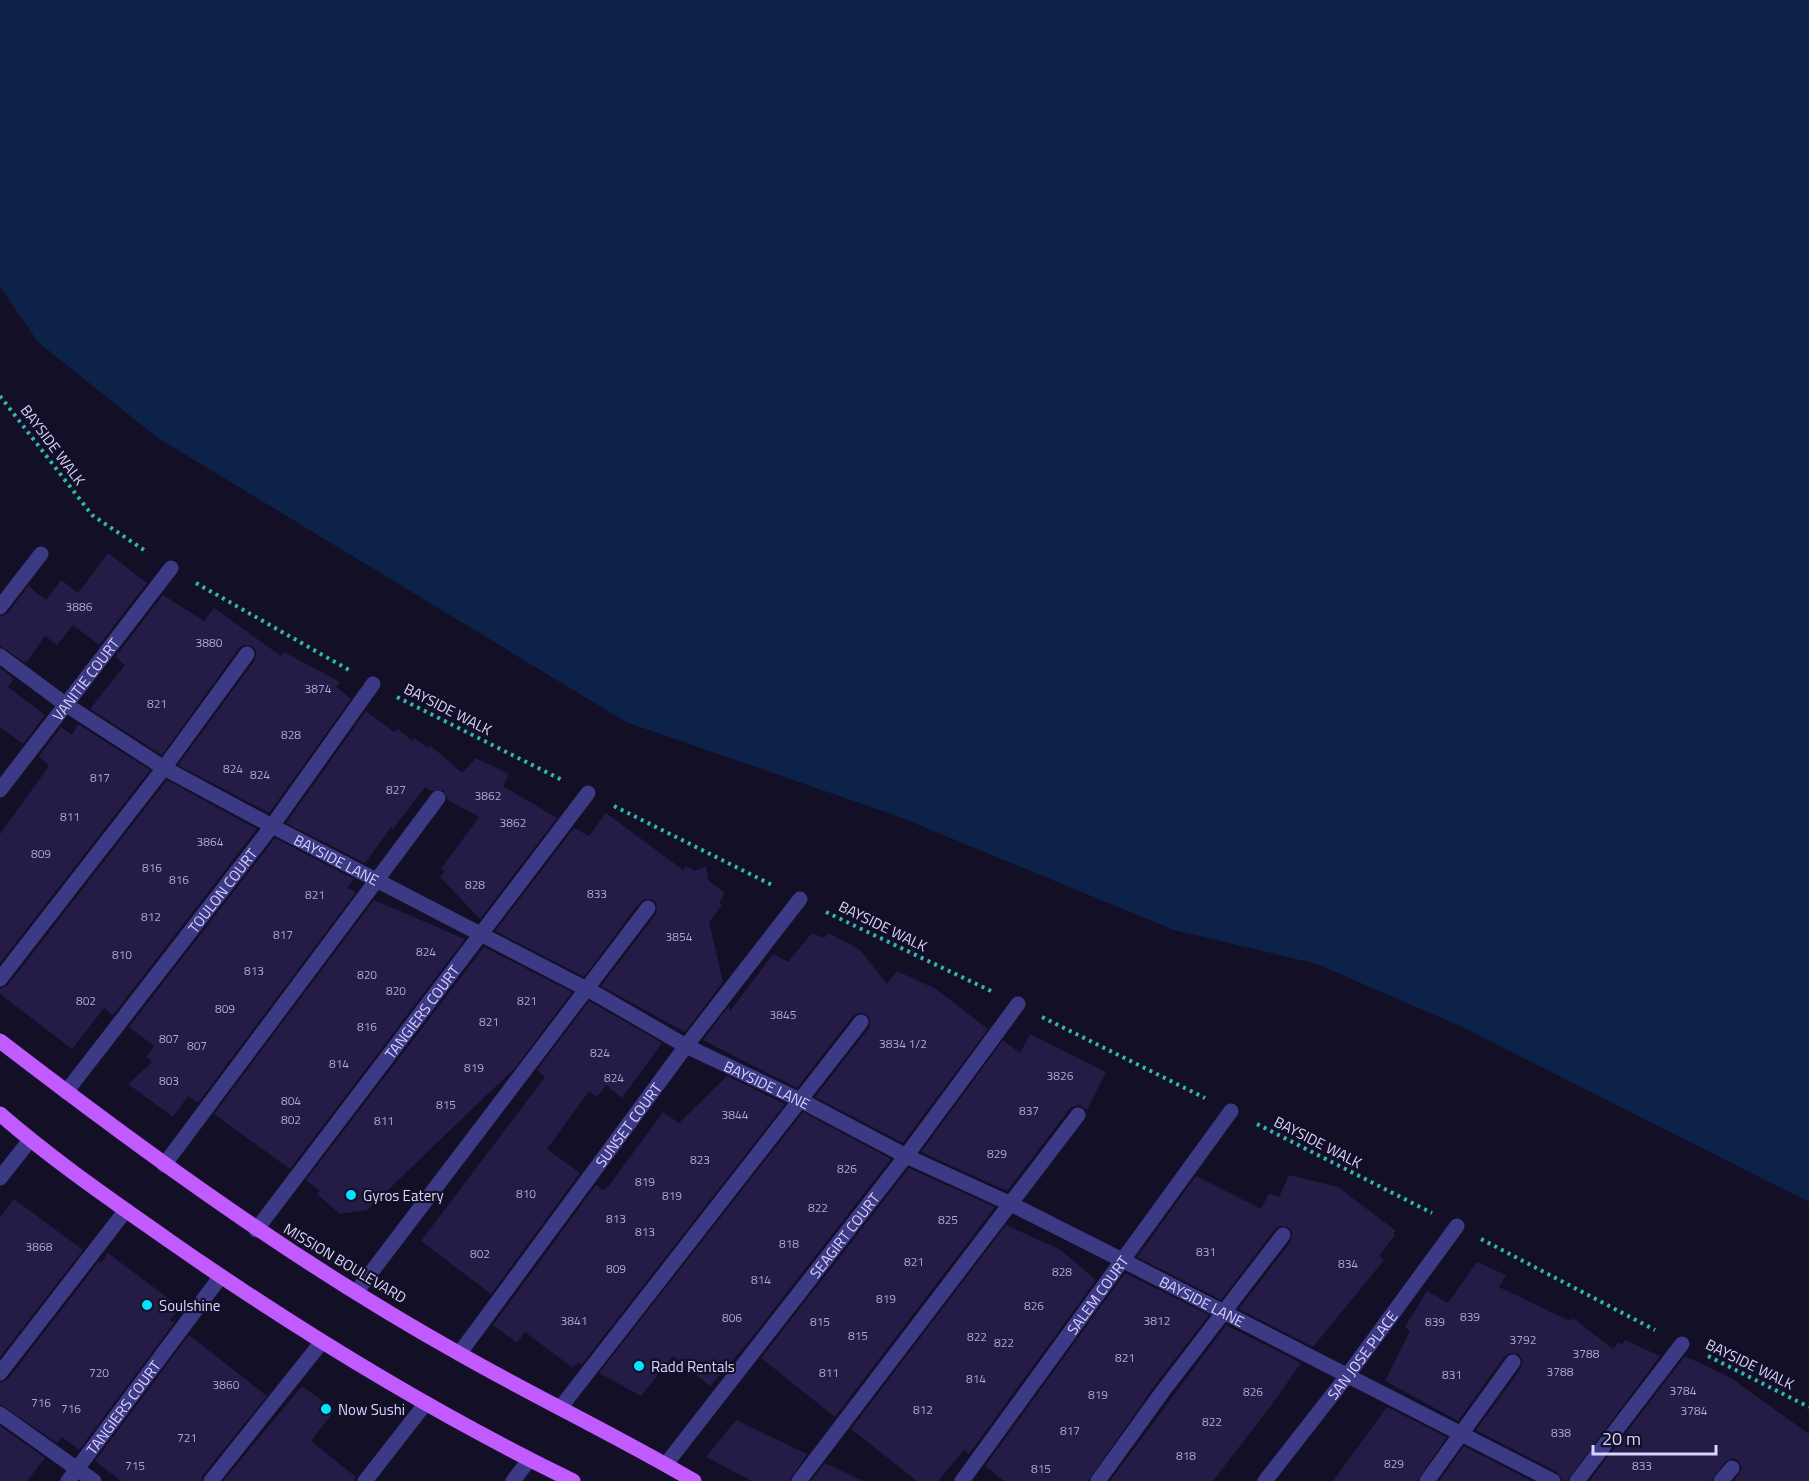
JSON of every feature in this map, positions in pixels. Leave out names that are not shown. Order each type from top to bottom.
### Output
[{"type":"main road","name":"MISSION BOULEVARD","points":[[0,1041],[164,1165],[256,1230],[459,1354],[694,1481]]},
{"type":"main road","points":[[0,1114],[30,1140],[126,1210],[321,1343],[529,1460],[573,1481]]},
{"type":"street","points":[[0,607],[41,554]]},
{"type":"street","name":"VANITIE COURT","points":[[0,790],[171,568]]},
{"type":"street","points":[[0,979],[164,768],[247,654]]},
{"type":"street","name":"BAYSIDE LANE","points":[[0,656],[65,704],[164,768],[587,989],[686,1046],[802,1101],[906,1156],[1011,1204],[1553,1481]]},
{"type":"street","name":"TOULON COURT","points":[[66,1092],[272,826],[373,684]]},
{"type":"street","name":"TANGIERS COURT","points":[[256,1230],[588,793]]},
{"type":"street","points":[[164,1165],[438,798]]},
{"type":"street","name":"SUNSET COURT","points":[[459,1354],[686,1046],[800,899]]},
{"type":"street","points":[[357,1291],[648,908]]},
{"type":"street","name":"SEAGIRT COURT","points":[[666,1464],[906,1156],[1018,1004]]},
{"type":"street","points":[[560,1408],[802,1101],[861,1022]]},
{"type":"street","name":"SALEM COURT","points":[[962,1481],[1231,1111]]},
{"type":"street","points":[[799,1481],[1078,1115]]},
{"type":"street","points":[[0,1178],[30,1140]]},
{"type":"street","points":[[0,1373],[126,1210]]},
{"type":"street","name":"SAN JOSE PLACE","points":[[1265,1481],[1347,1376],[1457,1226]]},
{"type":"street","points":[[1098,1481],[1222,1312],[1283,1235]]},
{"type":"street","name":"TANGIERS COURT","points":[[68,1481],[221,1276]]},
{"type":"street","points":[[211,1481],[321,1343]]},
{"type":"street","points":[[1577,1481],[1683,1344]]},
{"type":"street","points":[[1427,1481],[1513,1362]]},
{"type":"street","points":[[365,1481],[426,1403]]},
{"type":"street","points":[[0,1414],[94,1481]]},
{"type":"street","points":[[513,1481],[529,1460]]},
{"type":"street","points":[[1721,1481],[1732,1468]]},
{"type":"path","name":"BAYSIDE WALK","points":[[0,396],[92,515],[171,568],[373,684],[800,899],[1018,1004],[1231,1111],[1809,1407]]},
{"type":"water","points":[[0,0],[1809,0],[1809,1202],[1458,1025],[1317,964],[1174,930],[897,816],[626,722],[158,438],[38,342],[0,287]]},
{"type":"building","points":[[108,553],[147,583],[99,645],[73,625],[57,645],[45,636],[26,663],[0,646],[0,617],[8,613],[28,586],[46,600],[61,580],[78,593]]},
{"type":"building","points":[[163,595],[204,621],[214,608],[281,656],[284,652],[340,682],[336,687],[351,699],[269,813],[178,765],[255,660],[256,651],[252,646],[244,645],[239,648],[162,755],[90,709],[125,665],[115,657]]},
{"type":"building","points":[[0,668],[14,679],[8,687],[45,715],[23,744],[0,727]]},
{"type":"building","points":[[366,711],[394,732],[398,729],[412,741],[414,738],[428,748],[430,745],[462,773],[476,758],[509,774],[503,786],[557,818],[480,919],[440,877],[445,872],[441,869],[479,817],[448,800],[443,790],[432,791],[425,787],[393,829],[391,827],[365,863],[286,823]]},
{"type":"building","points":[[78,724],[150,770],[0,963],[0,834],[49,766],[39,756],[61,727],[72,735]]},
{"type":"building","points":[[167,780],[257,829],[113,1015],[104,1008],[72,1049],[0,994],[0,989],[8,985]]},
{"type":"building","points":[[606,813],[683,870],[686,866],[694,871],[706,866],[708,880],[725,893],[719,903],[722,905],[709,922],[723,982],[685,1032],[601,986],[656,914],[657,905],[653,900],[645,899],[640,902],[584,977],[495,931],[574,828],[589,836]]},
{"type":"building","points":[[275,838],[354,879],[347,888],[356,892],[198,1103],[188,1096],[173,1117],[128,1084],[152,1062],[146,1057],[154,1046],[129,1027]]},
{"type":"building","points":[[374,900],[465,939],[290,1169],[214,1114]]},
{"type":"building","points":[[812,933],[824,938],[828,933],[859,949],[887,984],[897,971],[936,989],[988,1029],[903,1143],[815,1097],[869,1028],[870,1019],[866,1014],[858,1013],[853,1016],[797,1088],[703,1040],[729,1006],[730,1011],[773,954],[788,962]]},
{"type":"building","points":[[484,947],[572,992],[515,1068],[367,1210],[340,1214],[317,1194],[320,1191],[306,1180]]},
{"type":"building","points":[[589,1001],[662,1043],[622,1098],[606,1085],[597,1097],[589,1091],[547,1149],[580,1173],[491,1294],[421,1241],[545,1077],[537,1070]]},
{"type":"building","points":[[1030,1034],[1106,1072],[1087,1110],[1080,1105],[1071,1107],[1007,1191],[921,1152],[1003,1040],[1020,1053]]},
{"type":"building","points":[[727,1076],[785,1104],[582,1364],[578,1362],[573,1368],[525,1332],[517,1343],[493,1325],[596,1185],[603,1190],[608,1187],[663,1112],[679,1123]]},
{"type":"building","points":[[803,1112],[891,1159],[745,1346],[710,1386],[673,1356],[641,1396],[599,1373]]},
{"type":"building","points":[[909,1168],[995,1207],[835,1417],[761,1358]]},
{"type":"building","points":[[1289,1175],[1338,1187],[1396,1231],[1379,1256],[1384,1260],[1313,1347],[1239,1309],[1291,1241],[1292,1232],[1288,1227],[1280,1226],[1275,1229],[1221,1300],[1137,1257],[1196,1176],[1261,1209],[1269,1193],[1279,1197]]},
{"type":"building","points":[[14,1199],[83,1250],[0,1357],[0,1217]]},
{"type":"building","points":[[1006,1225],[1061,1250],[1096,1280],[969,1454],[964,1450],[938,1481],[917,1481],[851,1429]]},
{"type":"building","points":[[108,1253],[180,1307],[170,1320],[174,1323],[79,1450],[62,1437],[57,1443],[0,1404],[0,1383],[8,1379],[99,1261],[101,1263]]},
{"type":"building","points":[[1477,1262],[1506,1275],[1499,1287],[1570,1321],[1573,1318],[1613,1349],[1619,1342],[1622,1344],[1625,1340],[1660,1356],[1567,1481],[1563,1481],[1557,1472],[1476,1430],[1521,1368],[1522,1359],[1518,1354],[1510,1353],[1505,1356],[1458,1421],[1385,1381],[1410,1331],[1405,1327],[1427,1291],[1448,1303]]},
{"type":"building","points":[[1125,1273],[1209,1315],[1155,1385],[1088,1481],[1004,1481],[985,1466]]},
{"type":"building","points":[[1226,1325],[1301,1363],[1273,1403],[1213,1481],[1110,1481]]},
{"type":"building","points":[[189,1335],[267,1396],[203,1475],[201,1481],[121,1481],[95,1461]]},
{"type":"building","points":[[1685,1356],[1731,1378],[1809,1434],[1809,1481],[1734,1481],[1742,1469],[1739,1461],[1733,1458],[1725,1462],[1711,1481],[1589,1481]]},
{"type":"building","points":[[302,1386],[335,1410],[311,1441],[356,1477],[355,1481],[223,1481]]},
{"type":"building","points":[[1387,1407],[1447,1437],[1417,1481],[1333,1481]]},
{"type":"building","points":[[736,1420],[807,1454],[789,1481],[752,1481],[706,1457]]},
{"type":"building","points":[[0,1426],[45,1458],[27,1481],[0,1481]]},
{"type":"building","points":[[1464,1446],[1532,1481],[1439,1481]]},
{"type":"building","points":[[825,1463],[863,1481],[811,1481]]},
{"type":"place","name":"Gyros Eatery","points":[[351,1195]]},
{"type":"place","name":"Soulshine","points":[[147,1305]]},
{"type":"place","name":"Radd Rentals","points":[[639,1366]]},
{"type":"place","name":"Now Sushi","points":[[326,1409]]}]
